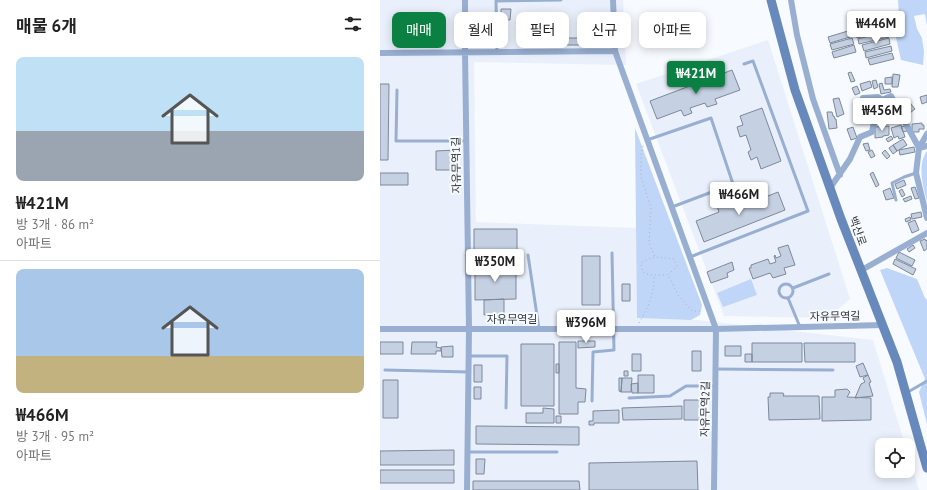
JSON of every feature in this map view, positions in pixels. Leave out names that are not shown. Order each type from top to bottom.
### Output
[{"type":"main road","name":"백산로","points":[[771,0],[795,90],[860,271],[897,362],[927,468]]},
{"type":"street","name":"자유무역1길","points":[[465,0],[469,329]]},
{"type":"street","points":[[613,0],[615,51],[716,329]]},
{"type":"street","points":[[791,0],[797,35],[813,99],[840,175]]},
{"type":"street","points":[[380,53],[615,51]]},
{"type":"street","points":[[830,188],[850,160],[860,137],[872,132],[877,109],[882,100],[891,96],[919,148]]},
{"type":"street","points":[[863,98],[878,97],[882,100]]},
{"type":"street","points":[[927,134],[919,148],[916,173],[927,218]]},
{"type":"street","points":[[919,148],[927,146]]},
{"type":"street","points":[[860,271],[927,233]]},
{"type":"street","name":"자유무역길","points":[[380,329],[716,329],[883,325]]},
{"type":"street","points":[[467,490],[469,329]]},
{"type":"street","name":"자유무역2길","points":[[714,490],[716,329]]},
{"type":"lane","points":[[498,52],[496,1],[561,0]]},
{"type":"lane","points":[[690,257],[808,211],[753,61],[744,64]]},
{"type":"lane","points":[[397,90],[396,141],[466,141]]},
{"type":"lane","points":[[647,140],[711,118],[733,184],[672,207]]},
{"type":"lane","points":[[896,200],[892,183],[916,173]]},
{"type":"lane","points":[[592,401],[593,352],[614,350],[615,329],[612,253]]},
{"type":"lane","points":[[528,255],[539,329]]},
{"type":"lane","points":[[793,288],[829,274]]},
{"type":"lane","points":[[788,298],[780,295],[779,288],[785,283],[789,284],[793,288]]},
{"type":"lane","points":[[788,298],[792,295],[793,288]]},
{"type":"lane","points":[[788,298],[800,327]]},
{"type":"lane","points":[[469,356],[507,356],[506,408]]},
{"type":"lane","points":[[716,369],[833,370]]},
{"type":"lane","points":[[385,370],[469,372]]},
{"type":"lane","points":[[906,393],[926,382]]},
{"type":"lane","points":[[629,398],[670,396],[686,386],[716,386]]},
{"type":"lane","points":[[468,452],[557,452]]},
{"type":"path","points":[[647,140],[643,144],[640,155],[641,177],[651,207],[649,243],[655,257]]},
{"type":"path","points":[[655,257],[674,259],[677,266],[668,275],[649,275],[643,272],[641,266],[642,262],[655,257]]},
{"type":"path","points":[[635,329],[648,309],[654,290],[654,275]]},
{"type":"path","points":[[668,275],[678,295],[692,311],[709,311]]},
{"type":"path","points":[[926,382],[927,392]]},
{"type":"shaded area","points":[[380,0],[623,0],[624,12],[577,12],[577,48],[625,48],[626,65],[474,62],[476,222],[637,228],[637,318],[697,320],[873,340],[903,438],[875,438],[875,478],[915,477],[919,490],[380,490]]},
{"type":"shaded area","points":[[898,0],[927,0],[927,25],[925,14],[914,16],[917,29],[922,38],[924,52],[923,65],[901,60],[891,15],[899,17]]},
{"type":"shaded area","points":[[768,40],[850,299],[828,318],[724,316],[636,84]]},
{"type":"shaded area","points":[[635,128],[702,305],[700,315],[691,320],[637,318]]},
{"type":"shaded area","points":[[927,151],[927,201],[922,176],[922,162]]},
{"type":"shaded area","points":[[887,268],[917,279],[927,300],[927,424],[919,392],[925,379],[880,270]]},
{"type":"shaded area","points":[[751,279],[757,295],[723,307],[717,293]]},
{"type":"building","points":[[501,9],[511,9],[510,20],[508,20],[508,12],[501,12]]},
{"type":"building","points":[[884,16],[885,20],[869,24],[868,20]]},
{"type":"building","points":[[886,23],[888,30],[857,38],[855,31]]},
{"type":"building","points":[[848,31],[850,37],[830,43],[828,37]]},
{"type":"building","points":[[887,31],[889,37],[859,44],[858,39]]},
{"type":"building","points":[[569,38],[577,38],[577,45],[569,45]]},
{"type":"building","points":[[852,38],[854,44],[832,50],[830,44]]},
{"type":"building","points":[[889,38],[890,44],[864,51],[862,45]]},
{"type":"building","points":[[854,45],[856,52],[834,58],[832,52]]},
{"type":"building","points":[[891,46],[892,51],[866,58],[865,52]]},
{"type":"building","points":[[892,53],[894,59],[870,65],[868,59]]},
{"type":"building","points":[[732,70],[740,90],[715,99],[717,104],[707,107],[705,103],[690,108],[692,113],[684,116],[681,110],[657,119],[650,101]]},
{"type":"building","points":[[851,72],[855,81],[851,82],[848,73]]},
{"type":"building","points":[[893,74],[900,75],[898,87],[892,87]]},
{"type":"building","points":[[892,77],[892,84],[885,84],[885,78]]},
{"type":"building","points":[[876,80],[878,87],[874,89],[872,81]]},
{"type":"building","points":[[870,81],[872,87],[862,91],[860,84]]},
{"type":"building","points":[[882,83],[884,90],[890,89],[891,92],[881,94],[879,84]]},
{"type":"building","points":[[380,84],[389,84],[388,160],[380,160]]},
{"type":"building","points":[[857,86],[860,93],[855,95],[852,88]]},
{"type":"building","points":[[927,95],[927,102],[922,104],[920,97]]},
{"type":"building","points":[[839,98],[844,114],[837,117],[833,99]]},
{"type":"building","points":[[910,103],[915,109],[906,116],[901,109]]},
{"type":"building","points":[[762,108],[781,161],[761,169],[757,157],[751,160],[748,152],[751,150],[746,135],[740,137],[737,127],[743,125],[740,116]]},
{"type":"building","points":[[892,110],[897,117],[886,124],[882,116]]},
{"type":"building","points":[[827,112],[832,112],[836,119],[837,128],[829,129]]},
{"type":"building","points":[[922,123],[922,125],[924,125],[924,129],[919,129],[919,132],[912,132],[912,124]]},
{"type":"building","points":[[901,125],[905,137],[899,139],[898,136],[894,138],[891,128]]},
{"type":"building","points":[[889,126],[889,135],[875,138],[875,127]]},
{"type":"building","points":[[905,126],[907,131],[903,132],[901,127]]},
{"type":"building","points":[[853,127],[857,138],[851,140],[847,129]]},
{"type":"building","points":[[891,136],[893,139],[888,142],[886,139]]},
{"type":"building","points":[[903,139],[907,145],[897,151],[893,145]]},
{"type":"building","points":[[868,143],[870,150],[866,151],[863,144]]},
{"type":"building","points":[[893,145],[897,151],[893,154],[889,148]]},
{"type":"building","points":[[914,147],[915,152],[900,155],[899,150]]},
{"type":"building","points":[[455,150],[455,170],[436,170],[436,151]]},
{"type":"building","points":[[872,150],[875,156],[871,158],[868,152]]},
{"type":"building","points":[[885,150],[890,156],[887,159],[882,153]]},
{"type":"building","points":[[873,172],[879,185],[876,187],[870,174]]},
{"type":"building","points":[[380,173],[408,173],[408,185],[380,185]]},
{"type":"building","points":[[904,180],[906,185],[897,189],[895,184]]},
{"type":"building","points":[[915,187],[919,198],[915,199],[911,188]]},
{"type":"building","points":[[890,188],[894,198],[886,200],[883,191]]},
{"type":"building","points":[[902,189],[905,195],[902,197],[899,191]]},
{"type":"building","points":[[778,192],[785,210],[704,242],[696,221],[719,212],[717,206],[727,202],[729,207],[744,201],[742,197],[750,194],[753,202]]},
{"type":"building","points":[[911,196],[912,199],[905,202],[903,199]]},
{"type":"building","points":[[921,212],[922,217],[912,219],[911,214]]},
{"type":"building","points":[[910,217],[911,220],[906,222],[905,219]]},
{"type":"building","points":[[915,220],[919,230],[912,233],[908,223]]},
{"type":"building","points":[[474,229],[517,229],[517,263],[474,264]]},
{"type":"building","points":[[925,239],[926,241],[927,240],[927,249],[924,251],[920,241]]},
{"type":"building","points":[[788,245],[795,265],[784,268],[786,274],[773,278],[770,273],[753,279],[749,268],[751,268],[751,265],[768,259],[770,264],[776,262],[774,256],[775,255],[776,258],[781,256],[778,248]]},
{"type":"building","points":[[913,245],[915,248],[909,252],[907,249]]},
{"type":"building","points":[[899,252],[915,260],[912,266],[896,258]]},
{"type":"building","points":[[582,256],[600,256],[600,305],[582,305]]},
{"type":"building","points":[[895,259],[916,269],[913,275],[893,264]]},
{"type":"building","points":[[732,262],[734,270],[727,273],[728,277],[711,283],[707,272]]},
{"type":"building","points":[[475,267],[516,267],[516,299],[475,300]]},
{"type":"building","points":[[622,284],[630,284],[630,301],[622,301]]},
{"type":"building","points":[[504,299],[504,315],[484,315],[484,300]]},
{"type":"building","points":[[578,341],[595,341],[595,347],[578,348]]},
{"type":"building","points":[[380,342],[403,342],[403,354],[380,354]]},
{"type":"building","points":[[412,342],[437,342],[436,347],[441,348],[441,351],[436,351],[436,354],[411,354]]},
{"type":"building","points":[[559,342],[576,342],[576,388],[586,389],[585,402],[578,402],[578,414],[559,414]]},
{"type":"building","points":[[752,343],[802,343],[802,362],[752,362]]},
{"type":"building","points":[[804,343],[855,343],[855,362],[805,362]]},
{"type":"building","points":[[521,344],[554,344],[554,406],[521,406]]},
{"type":"building","points":[[453,346],[453,357],[442,357],[441,347]]},
{"type":"building","points":[[725,346],[741,346],[741,356],[725,356]]},
{"type":"building","points":[[692,351],[701,351],[701,371],[692,371]]},
{"type":"building","points":[[632,354],[641,354],[641,371],[632,371]]},
{"type":"building","points":[[745,354],[752,354],[752,362],[745,362]]},
{"type":"building","points":[[863,363],[868,375],[860,377],[856,366]]},
{"type":"building","points":[[556,364],[559,364],[559,373],[556,373]]},
{"type":"building","points":[[474,365],[482,365],[482,382],[474,382]]},
{"type":"building","points":[[624,371],[628,371],[628,376],[624,376]]},
{"type":"building","points":[[638,375],[654,375],[654,393],[638,393]]},
{"type":"building","points":[[868,375],[871,382],[869,383],[873,396],[855,398],[861,384],[865,382],[863,378]]},
{"type":"building","points":[[619,378],[622,378],[621,392],[619,391]]},
{"type":"building","points":[[622,378],[632,378],[631,392],[621,392]]},
{"type":"building","points":[[383,380],[398,380],[398,418],[383,418]]},
{"type":"building","points":[[638,383],[638,393],[632,393],[631,384]]},
{"type":"building","points":[[474,387],[481,387],[481,399],[474,399]]},
{"type":"building","points":[[847,389],[850,392],[847,397],[871,398],[871,420],[822,421],[822,397],[835,397],[835,390]]},
{"type":"building","points":[[770,393],[783,393],[783,396],[819,396],[820,419],[769,420],[768,397],[770,397]]},
{"type":"building","points":[[684,400],[701,400],[701,420],[684,420]]},
{"type":"building","points":[[682,406],[682,419],[623,420],[622,408]]},
{"type":"building","points":[[543,408],[554,409],[554,423],[526,423],[526,413],[543,413]]},
{"type":"building","points":[[619,410],[619,423],[594,423],[594,425],[589,425],[589,421],[593,421],[593,411]]},
{"type":"building","points":[[556,416],[561,416],[561,423],[556,423]]},
{"type":"building","points":[[476,426],[579,427],[579,445],[476,444]]},
{"type":"building","points":[[454,450],[454,465],[380,465],[380,451]]},
{"type":"building","points":[[476,459],[485,459],[484,474],[476,474]]},
{"type":"building","points":[[697,461],[698,490],[589,490],[589,463]]},
{"type":"building","points":[[380,470],[454,470],[454,483],[380,483]]},
{"type":"building","points":[[473,481],[579,481],[580,490],[473,490]]}]
